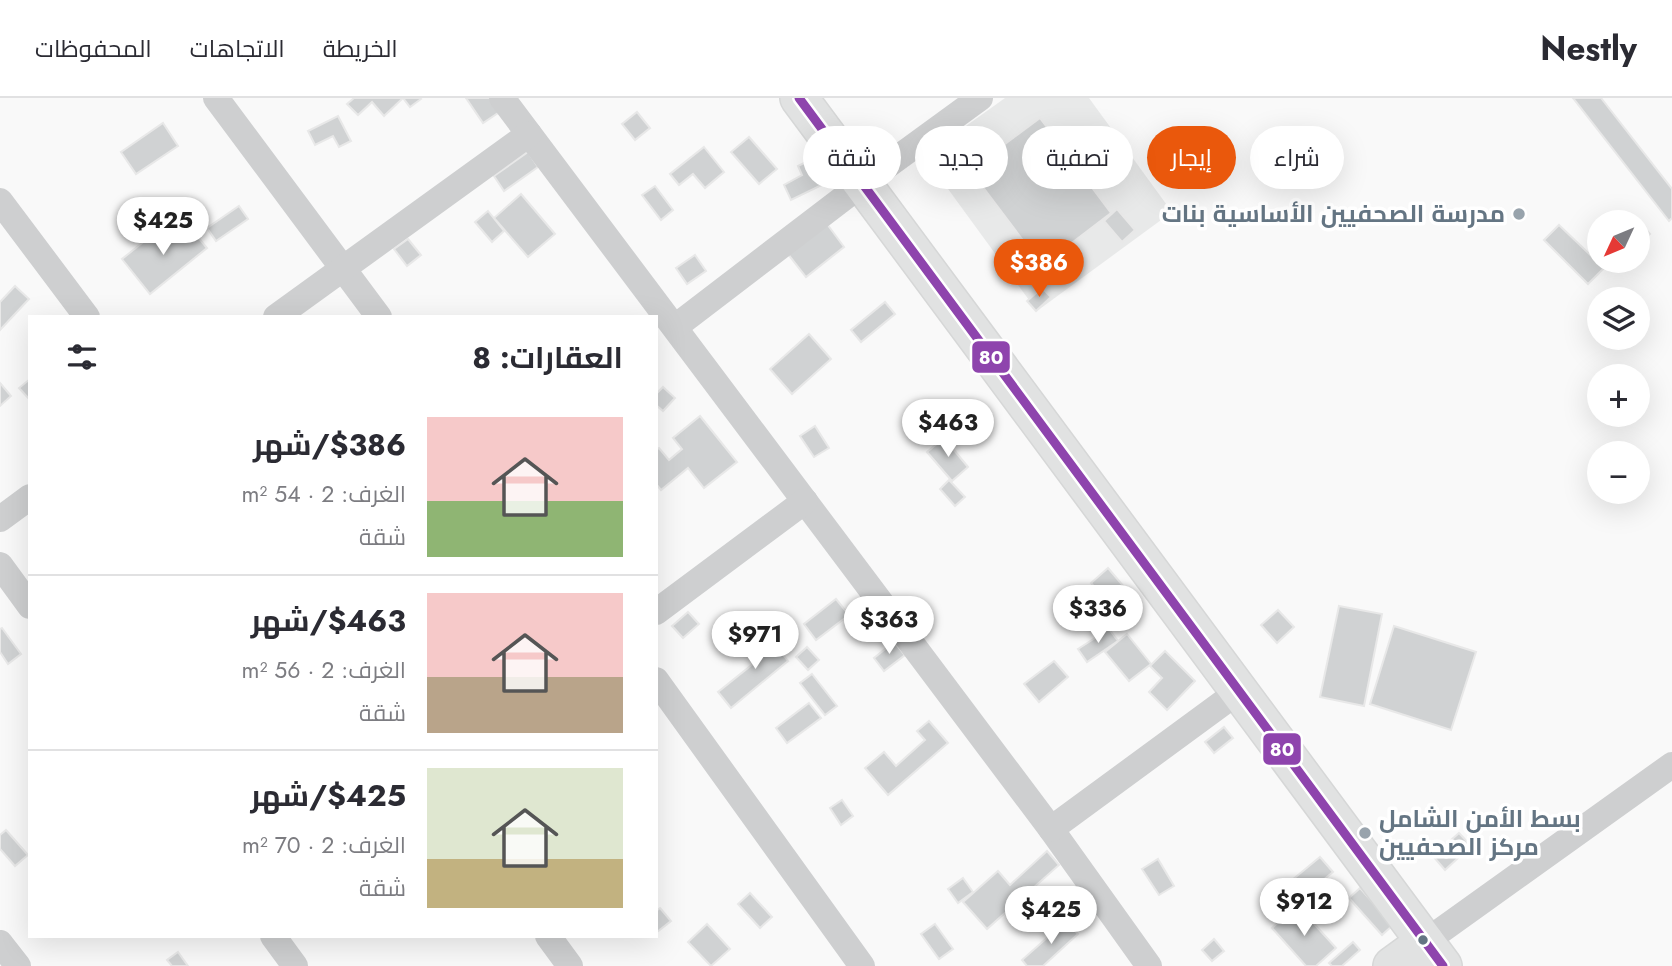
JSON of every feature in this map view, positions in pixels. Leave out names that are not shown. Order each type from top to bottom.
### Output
[{"type":"street","points":[[216,98],[377,315]]},
{"type":"street","points":[[502,98],[1051,829],[1149,966]]},
{"type":"street","points":[[799,98],[820,126]]},
{"type":"street","points":[[901,156],[980,98]]},
{"type":"street","points":[[279,315],[529,134]]},
{"type":"street","points":[[675,327],[855,189]]},
{"type":"street","points":[[866,189],[1434,954]]},
{"type":"street","points":[[0,201],[86,315]]},
{"type":"street","points":[[0,519],[28,498]]},
{"type":"street","points":[[658,610],[805,500]]},
{"type":"street","points":[[0,565],[28,603]]},
{"type":"street","points":[[658,683],[861,966]]},
{"type":"street","points":[[1051,829],[1239,691]]},
{"type":"street","points":[[1392,966],[1434,954],[1672,765]]},
{"type":"street","points":[[274,938],[295,966]]},
{"type":"street","points":[[549,938],[570,966]]},
{"type":"street","points":[[0,943],[18,966]]},
{"type":"shaded area","points":[[1005,98],[1089,98],[1109,126],[1022,126],[1022,189],[1133,189],[1133,158],[1147,178],[1147,189],[1155,189],[1172,212],[1037,311],[948,189],[1008,189],[1008,126],[966,126]]},
{"type":"building","points":[[354,98],[402,99],[384,116],[372,102],[358,115],[347,104]]},
{"type":"building","points":[[403,98],[420,98],[421,99],[410,107]]},
{"type":"building","points":[[466,98],[492,98],[501,111],[483,123]]},
{"type":"building","points":[[1573,98],[1601,98],[1672,189],[1672,218],[1669,221]]},
{"type":"building","points":[[637,112],[650,128],[635,140],[622,124]]},
{"type":"building","points":[[338,116],[351,141],[339,147],[333,136],[315,145],[308,131]]},
{"type":"building","points":[[1040,118],[1046,126],[1029,126]]},
{"type":"building","points":[[163,123],[178,146],[136,174],[121,152]]},
{"type":"building","points":[[1022,131],[1022,189],[1093,189],[1111,213],[1056,255],[1048,245],[1034,255],[984,189],[1008,189],[1008,142]]},
{"type":"building","points":[[749,137],[777,169],[759,184],[731,152]]},
{"type":"building","points":[[704,147],[724,172],[705,188],[693,174],[679,185],[670,174]]},
{"type":"building","points":[[528,152],[538,167],[504,191],[494,176]]},
{"type":"building","points":[[803,164],[803,189],[814,189],[791,200],[784,185],[802,175],[798,166]]},
{"type":"building","points":[[655,186],[673,210],[661,220],[642,195]]},
{"type":"building","points":[[521,194],[555,234],[528,257],[494,218]]},
{"type":"building","points":[[239,206],[248,219],[216,241],[207,228]]},
{"type":"building","points":[[1117,209],[1135,230],[1122,242],[1104,221]]},
{"type":"building","points":[[488,211],[504,231],[492,242],[475,222]]},
{"type":"building","points":[[827,224],[844,247],[806,277],[788,254]]},
{"type":"building","points":[[188,225],[207,248],[150,294],[122,259],[162,227],[171,239]]},
{"type":"building","points":[[1559,225],[1587,252],[1587,273],[1599,273],[1588,284],[1544,240]]},
{"type":"building","points":[[408,239],[421,255],[407,266],[394,249]]},
{"type":"building","points":[[695,255],[706,271],[687,284],[676,268]]},
{"type":"building","points":[[15,286],[29,299],[0,330],[0,302]]},
{"type":"building","points":[[1042,288],[1051,297],[1036,311],[1027,301]]},
{"type":"building","points":[[885,302],[895,314],[861,342],[851,330]]},
{"type":"building","points":[[809,334],[831,359],[792,394],[770,369]]},
{"type":"building","points":[[28,381],[28,398],[19,388]]},
{"type":"building","points":[[0,383],[11,396],[0,406]]},
{"type":"building","points":[[663,387],[675,398],[663,411],[658,407],[658,392]]},
{"type":"building","points":[[700,416],[737,462],[704,488],[688,468],[661,490],[658,486],[658,449],[669,460],[682,449],[673,438]]},
{"type":"building","points":[[815,426],[829,448],[814,457],[800,436]]},
{"type":"building","points":[[944,438],[968,467],[952,481],[927,452]]},
{"type":"building","points":[[949,480],[965,497],[955,506],[940,489]]},
{"type":"building","points":[[1108,568],[1131,595],[1113,609],[1091,583]]},
{"type":"building","points":[[836,599],[849,615],[816,640],[804,624]]},
{"type":"building","points":[[1339,606],[1382,614],[1364,706],[1320,697]]},
{"type":"building","points":[[1278,610],[1294,627],[1277,643],[1261,625]]},
{"type":"building","points":[[688,612],[699,624],[683,638],[672,626]]},
{"type":"building","points":[[1394,626],[1476,652],[1451,730],[1370,704]]},
{"type":"building","points":[[2,628],[21,654],[8,664],[0,652]]},
{"type":"building","points":[[1109,629],[1118,641],[1087,662],[1078,649]]},
{"type":"building","points":[[766,633],[788,661],[731,708],[718,692],[759,659],[749,647]]},
{"type":"building","points":[[1127,634],[1151,664],[1129,681],[1105,652]]},
{"type":"building","points":[[894,642],[905,655],[884,671],[874,658]]},
{"type":"building","points":[[807,647],[819,660],[808,670],[796,657]]},
{"type":"building","points":[[1165,651],[1195,681],[1167,710],[1149,692],[1162,678],[1150,666]]},
{"type":"building","points":[[1054,661],[1068,677],[1039,702],[1024,684]]},
{"type":"building","points":[[812,674],[837,706],[825,715],[800,683]]},
{"type":"building","points":[[809,703],[821,718],[787,743],[776,728]]},
{"type":"building","points":[[929,721],[948,743],[888,795],[865,768],[884,752],[896,766],[925,740],[917,731]]},
{"type":"building","points":[[1224,727],[1233,738],[1214,753],[1205,742]]},
{"type":"building","points":[[842,800],[853,816],[841,825],[830,808]]},
{"type":"building","points":[[6,830],[28,855],[15,866],[0,849],[0,835]]},
{"type":"building","points":[[1459,833],[1471,846],[1445,870],[1433,856]]},
{"type":"building","points":[[1047,851],[1059,865],[987,929],[963,902],[998,871],[1010,885]]},
{"type":"building","points":[[1320,857],[1333,872],[1305,895],[1292,880]]},
{"type":"building","points":[[1158,859],[1174,886],[1159,895],[1142,869]]},
{"type":"building","points":[[963,878],[973,892],[958,903],[948,889]]},
{"type":"building","points":[[1360,888],[1393,925],[1382,935],[1349,898]]},
{"type":"building","points":[[750,893],[772,917],[760,928],[738,904]]},
{"type":"building","points":[[1297,905],[1336,948],[1316,966],[1306,966],[1272,928]]},
{"type":"building","points":[[660,908],[671,921],[658,931]]},
{"type":"building","points":[[1066,921],[1078,934],[1043,966],[1027,966],[1022,960]]},
{"type":"building","points":[[707,924],[730,949],[711,966],[688,942]]},
{"type":"building","points":[[935,924],[953,949],[939,959],[921,934]]},
{"type":"building","points":[[1214,939],[1224,951],[1212,961],[1202,950]]},
{"type":"building","points":[[1353,942],[1360,950],[1342,966],[1332,966],[1329,963]]},
{"type":"building","points":[[178,952],[188,966],[172,966],[167,960]]},
{"type":"transit line","name":"80","points":[[799,98],[1443,966]]},
{"type":"place","name":"مدرسة الصحفيين الأساسية بنات","points":[[1519,214]]},
{"type":"place","name":"بسط الأمن الشامل مركز الصحفيين","points":[[1365,833]]}]
